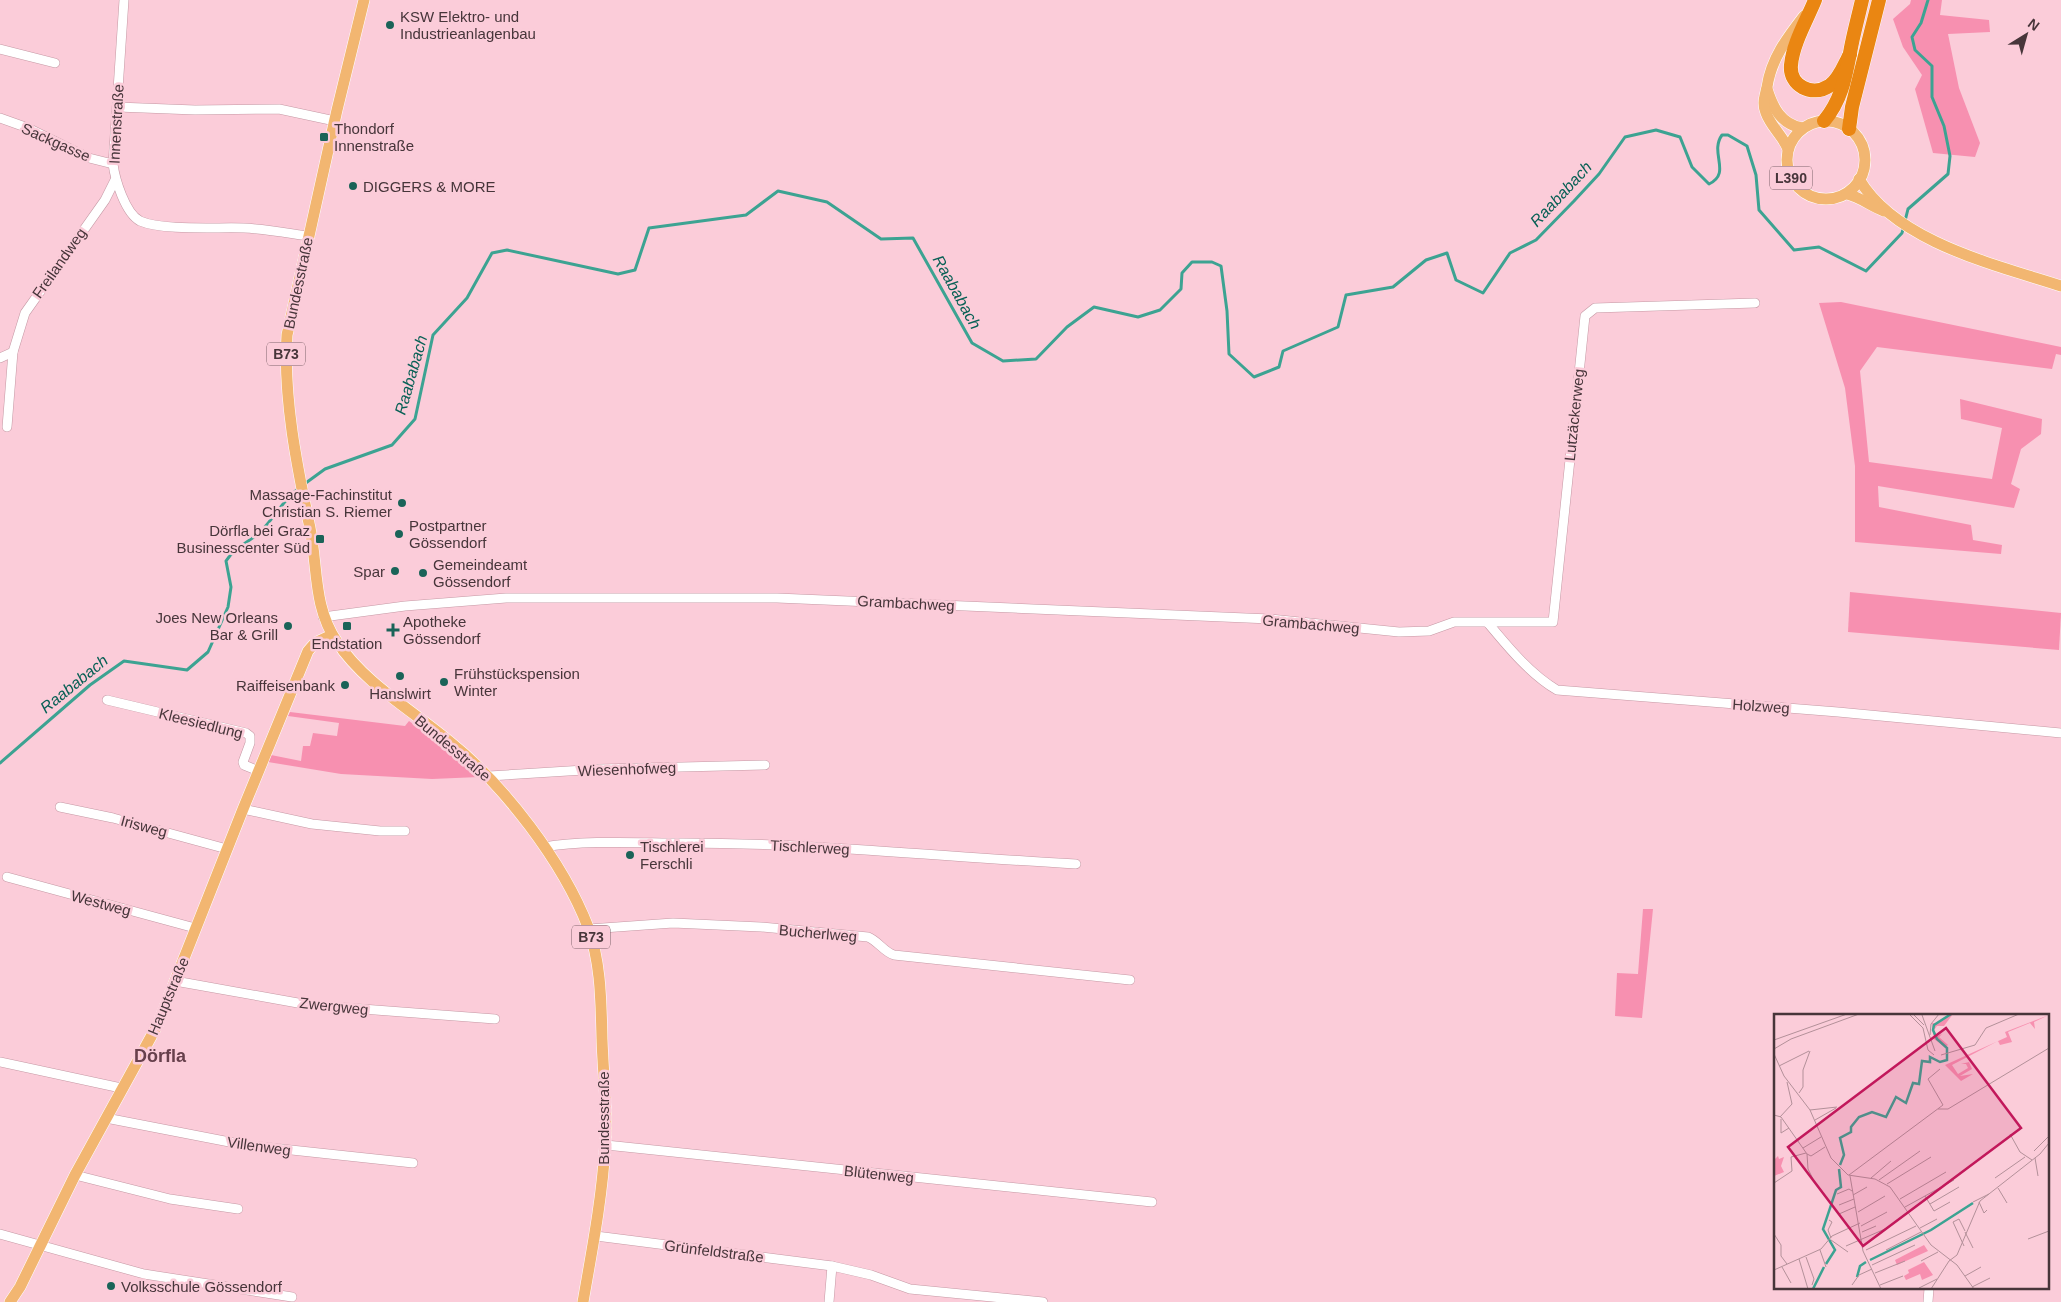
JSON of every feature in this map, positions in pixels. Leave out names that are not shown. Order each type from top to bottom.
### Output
[{"type":"highway","points":[[1815,0],[1791,64],[1792,76],[1795,82],[1808,90],[1818,91],[1828,87],[1837,78],[1850,54]]},
{"type":"highway","points":[[1824,121],[1836,106],[1841,94],[1862,0]]},
{"type":"highway","points":[[1849,129],[1852,107],[1879,0]]},
{"type":"main road","name":"Bundesstraße","points":[[364,0],[308,236],[287,335],[285,367],[299,473],[305,511],[310,528],[318,599],[323,617],[332,635],[354,662],[386,694],[451,742],[490,776],[544,847],[571,888],[589,929],[600,975],[606,1145],[596,1236],[585,1302]]},
{"type":"main road","name":"L390","points":[[1788,150],[1766,113],[1763,104],[1770,70],[1775,58],[1815,0]]},
{"type":"main road","points":[[1767,87],[1774,108],[1781,118],[1794,127],[1802,128],[1824,121],[1837,123],[1849,129],[1861,143],[1865,164],[1860,179],[1847,194],[1888,212]]},
{"type":"main road","name":"L390","points":[[1802,128],[1793,139],[1786,161],[1793,183],[1801,191],[1820,199],[1838,198],[1847,194]]},
{"type":"main road","points":[[1860,179],[1888,212],[1914,232],[1939,245],[2061,286]]},
{"type":"main road","name":"Hauptstraße","points":[[10,1302],[75,1175],[158,1024],[308,651],[315,643],[332,635]]},
{"type":"street","name":"Innenstraße","points":[[124,0],[112,164],[115,180],[132,214],[140,220],[156,225],[245,228],[308,236]]},
{"type":"street","points":[[0,49],[55,63]]},
{"type":"street","points":[[117,107],[195,110],[280,109],[335,121]]},
{"type":"street","name":"Sackgasse","points":[[0,118],[28,128],[89,158],[112,164]]},
{"type":"street","name":"Freilandweg","points":[[7,427],[13,352],[25,313],[30,303],[105,200],[115,180]]},
{"type":"street","points":[[105,200],[114,198],[122,200],[127,205]]},
{"type":"street","name":"Lutzäckerweg","points":[[1488,622],[1552,622],[1585,316],[1595,308],[1755,303]]},
{"type":"street","points":[[0,358],[13,352]]},
{"type":"street","name":"Grambachweg","points":[[323,617],[431,603],[512,598],[777,598],[1270,619],[1399,632],[1430,630],[1454,622],[1488,622]]},
{"type":"street","name":"Holzweg","points":[[1488,622],[1507,645],[1545,683],[1557,690],[1838,712],[2061,733]]},
{"type":"street","name":"Kleesiedlung","points":[[107,700],[246,733],[250,736],[250,743],[243,762],[244,765],[259,771]]},
{"type":"street","name":"Wiesenhofweg","points":[[490,776],[600,769],[765,765]]},
{"type":"street","name":"Irisweg","points":[[60,807],[113,818],[227,849]]},
{"type":"street","points":[[243,809],[312,824],[380,831],[405,831]]},
{"type":"street","name":"Tischlerweg","points":[[544,847],[637,842],[724,843],[880,850],[1076,864]]},
{"type":"street","name":"Westweg","points":[[7,877],[195,928]]},
{"type":"street","name":"Bucherlweg","points":[[589,929],[673,923],[761,927],[868,937],[875,940],[888,953],[894,955],[1130,980]]},
{"type":"street","name":"Zwergweg","points":[[175,981],[309,1004],[495,1019]]},
{"type":"street","points":[[0,1062],[122,1088]]},
{"type":"street","name":"Villenweg","points":[[106,1118],[245,1145],[414,1163]]},
{"type":"street","name":"Blütenweg","points":[[606,1145],[1152,1202]]},
{"type":"street","points":[[75,1175],[170,1199],[238,1209]]},
{"type":"street","points":[[0,1234],[144,1274],[292,1297]]},
{"type":"street","name":"Grünfeldstraße","points":[[596,1236],[832,1266],[871,1275],[910,1289],[1043,1302]]},
{"type":"street","points":[[828,1302],[832,1266]]},
{"type":"shaded area","points":[[1911,0],[1942,0],[1940,15],[1989,20],[1990,32],[1948,34],[1959,88],[1980,143],[1975,157],[1933,153],[1915,89],[1922,75],[1903,47],[1893,19],[1910,4]]},
{"type":"shaded area","points":[[1841,302],[2061,347],[2061,355],[2056,354],[2052,369],[1877,347],[1860,371],[1869,462],[1992,479],[2002,428],[1961,419],[1960,399],[2042,419],[2041,434],[2021,449],[2011,484],[2020,489],[2014,508],[1878,486],[1879,507],[1971,525],[1973,540],[2002,545],[2001,554],[1855,542],[1855,466],[1845,388],[1819,303]]},
{"type":"shaded area","points":[[1850,592],[2061,613],[2059,650],[1848,632]]},
{"type":"shaded area","points":[[290,712],[405,726],[409,721],[460,758],[479,777],[432,779],[341,774],[268,762],[271,755],[301,761],[303,746],[310,746],[313,733],[337,736],[339,723],[288,716]]},
{"type":"shaded area","points":[[1643,909],[1653,909],[1642,1018],[1615,1016],[1617,973],[1638,974]]},
{"type":"waterway","name":"Raababach","points":[[303,485],[325,469],[392,445],[415,419],[433,335],[467,298],[492,253],[507,250],[618,274],[635,270],[649,228],[746,215],[778,191],[827,202],[881,239],[913,238],[972,343],[1003,361],[1036,359],[1067,327],[1094,307],[1138,317],[1160,310],[1181,289],[1182,273],[1192,262],[1212,262],[1221,266],[1227,311],[1229,354],[1254,377],[1279,367],[1283,351],[1338,327],[1346,295],[1393,287],[1426,260],[1447,253],[1456,280],[1483,293],[1510,253],[1536,240],[1599,174],[1625,137],[1656,130],[1680,137],[1692,167],[1709,184],[1719,174],[1718,149],[1722,135],[1728,135],[1747,146],[1756,175],[1759,210],[1794,250],[1819,247],[1866,271],[1902,233],[1908,209],[1948,174],[1950,156],[1944,126],[1932,97],[1932,66],[1915,50],[1912,37],[1921,23],[1928,0]]},
{"type":"waterway","name":"Raababach","points":[[0,763],[90,685],[124,661],[187,670],[208,652],[228,607],[231,587],[226,561],[238,548],[262,530],[288,498],[298,489]]},
{"type":"place","name":"KSW Elektro- und Industrieanlagenbau","points":[[390,25]]},
{"type":"place","name":"Thondorf Innenstraße","points":[[324,137]]},
{"type":"place","name":"DIGGERS & MORE","points":[[353,186]]},
{"type":"place","name":"Massage-Fachinstitut Christian S. Riemer","points":[[402,503]]},
{"type":"place","name":"Postpartner Gössendorf","points":[[399,534]]},
{"type":"place","name":"Dörfla bei Graz Businesscenter Süd","points":[[320,539]]},
{"type":"place","name":"Spar","points":[[395,571]]},
{"type":"place","name":"Gemeindeamt Gössendorf","points":[[423,573]]},
{"type":"place","name":"Joes New Orleans Bar & Grill","points":[[288,626]]},
{"type":"place","name":"Endstation","points":[[347,626]]},
{"type":"place","name":"Apotheke Gössendorf","points":[[393,630]]},
{"type":"place","name":"Hanslwirt","points":[[400,676]]},
{"type":"place","name":"Frühstückspension Winter","points":[[444,682]]},
{"type":"place","name":"Raiffeisenbank","points":[[345,685]]},
{"type":"place","name":"Tischlerei Ferschli","points":[[630,855]]},
{"type":"place","name":"Volksschule Gössendorf","points":[[111,1286]]},
{"type":"district","name":"Dörfla","points":[[160,1056]]}]
